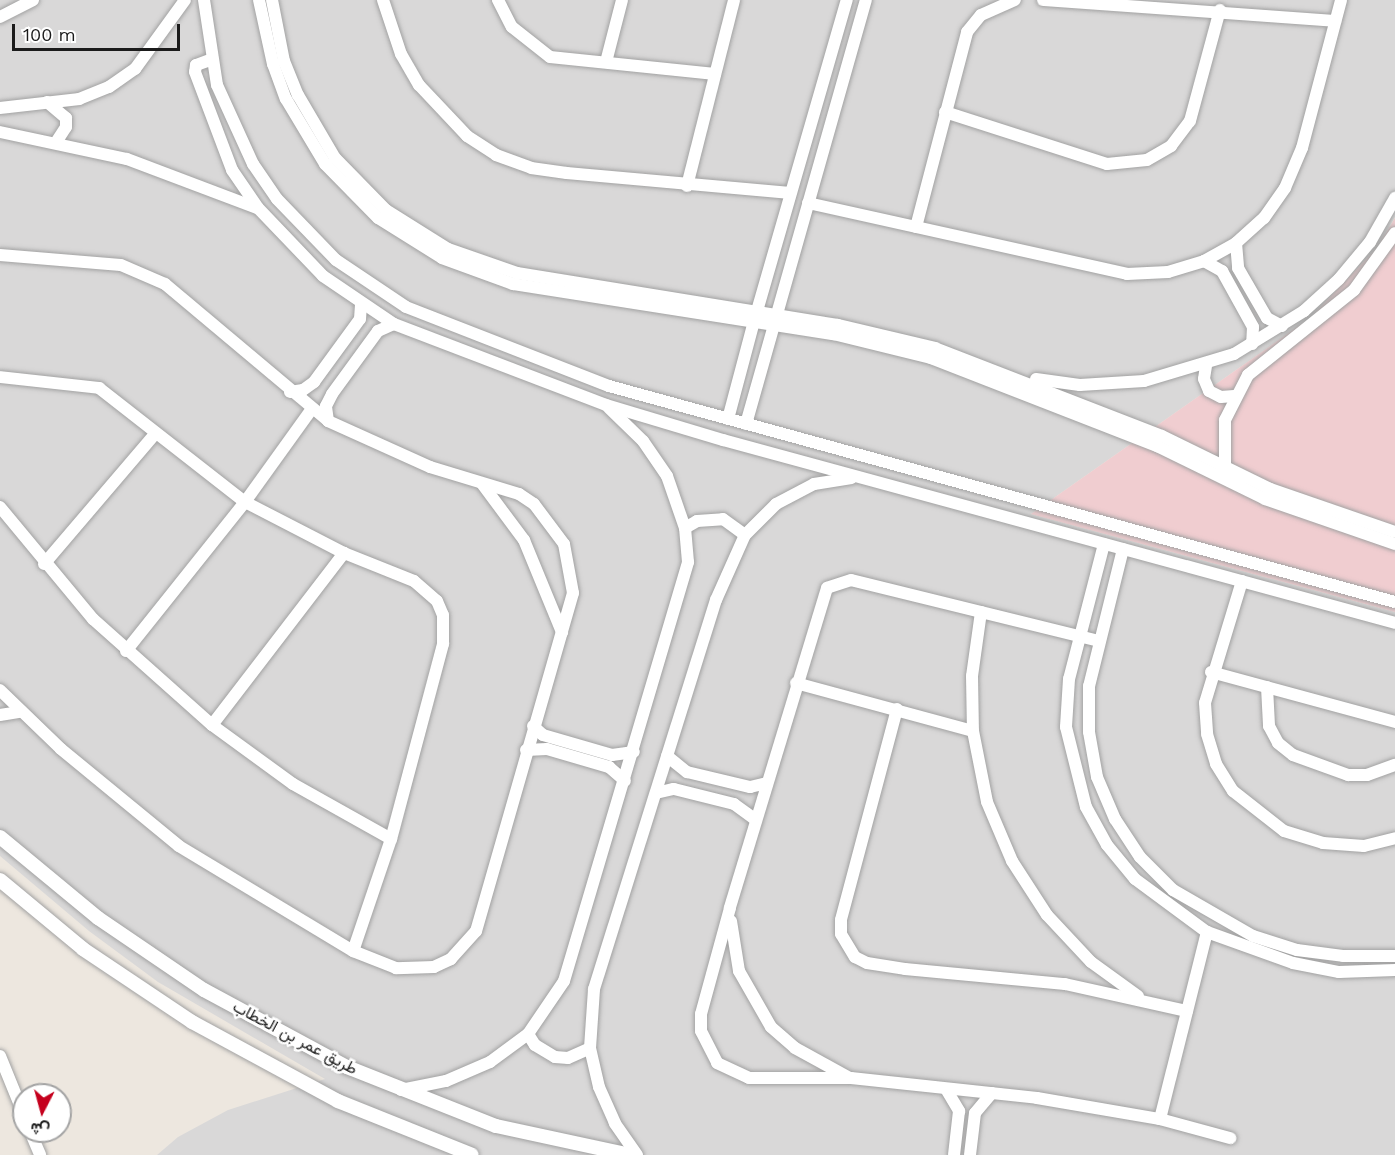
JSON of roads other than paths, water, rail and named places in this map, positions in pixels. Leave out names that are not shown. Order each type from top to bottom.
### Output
[{"type":"street","points":[[0,16],[33,0]]},
{"type":"street","points":[[0,108],[89,95],[135,69],[185,0]]},
{"type":"street","points":[[204,0],[210,60],[232,127],[277,199],[336,260],[369,285],[406,307],[609,386],[1395,602]]},
{"type":"street","points":[[259,0],[273,64],[304,132],[350,192],[409,240],[459,266],[513,284],[775,319],[935,348],[1015,375],[1341,517],[1395,532]]},
{"type":"street","points":[[272,0],[284,61],[315,127],[357,183],[416,231],[482,263],[517,273],[720,311]]},
{"type":"street","points":[[383,0],[401,54],[419,85],[467,136],[496,155],[531,168],[687,186],[790,193]]},
{"type":"street","points":[[498,0],[512,27],[550,57],[716,74]]},
{"type":"street","points":[[606,62],[622,0]]},
{"type":"street","points":[[687,186],[734,0]]},
{"type":"street","points":[[728,419],[755,316],[847,0]]},
{"type":"street","points":[[746,424],[866,0]]},
{"type":"street","points":[[916,228],[967,32],[981,15],[1015,0]]},
{"type":"street","points":[[1043,0],[1220,10],[1335,21]]},
{"type":"street","points":[[808,203],[1127,274],[1168,272],[1204,261],[1236,243],[1264,218],[1285,188],[1302,148],[1341,0]]},
{"type":"street","points":[[945,112],[1107,164],[1147,160],[1172,146],[1190,121],[1220,10]]},
{"type":"street","points":[[210,60],[196,65],[195,72],[232,170],[258,208],[323,276],[361,304],[394,324],[606,405],[857,477],[1395,623]]},
{"type":"street","points":[[47,102],[62,111],[66,118],[66,127],[57,141]]},
{"type":"street","points":[[0,132],[57,141],[189,179],[258,208]]},
{"type":"street","points":[[1015,375],[1080,385],[1144,381],[1206,366],[1252,344],[1282,326],[1339,279],[1370,242],[1395,198]]},
{"type":"street","points":[[1225,468],[1225,420],[1234,396],[1248,375],[1354,290],[1395,233]]},
{"type":"street","points":[[1236,243],[1238,268],[1267,318],[1282,326]]},
{"type":"street","points":[[0,255],[121,265],[144,273],[185,299],[311,410],[328,421],[483,485],[519,494],[547,516],[561,537],[570,560],[573,594],[526,750],[476,931],[465,947],[442,963],[415,970],[396,968],[353,951],[179,846],[20,712],[0,690]]},
{"type":"street","points":[[1204,261],[1222,271],[1253,327],[1252,344]]},
{"type":"street","points":[[290,392],[314,382],[360,319],[361,304]]},
{"type":"street","points":[[328,421],[326,406],[332,394],[378,331],[394,324]]},
{"type":"street","points":[[836,329],[989,376],[1156,446],[1265,499],[1395,544]]},
{"type":"street","points":[[1206,366],[1204,379],[1209,391],[1221,397],[1234,396]]},
{"type":"street","points":[[0,377],[99,388],[245,502],[344,553],[414,581],[427,589],[443,615],[443,644],[392,839],[353,951]]},
{"type":"street","points":[[399,1090],[446,1082],[490,1062],[528,1034],[564,981],[634,752],[682,591],[688,562],[685,528],[660,461],[606,405]]},
{"type":"street","points":[[126,651],[245,502],[311,410]]},
{"type":"street","points":[[44,564],[155,434]]},
{"type":"street","points":[[637,1155],[615,1123],[599,1087],[590,1048],[594,989],[716,600],[745,535],[776,504],[814,484],[857,477]]},
{"type":"street","points":[[483,485],[524,540],[562,632]]},
{"type":"street","points":[[0,507],[44,564],[126,651],[212,725],[293,784],[392,839]]},
{"type":"street","points":[[685,528],[697,521],[723,519],[745,535]]},
{"type":"street","points":[[1104,544],[1078,635],[1069,678],[1066,726],[1086,807],[1107,845],[1135,879],[1207,932],[1293,963],[1339,972],[1395,970]]},
{"type":"street","points":[[1123,549],[1089,686],[1091,743],[1097,777],[1115,819],[1140,857],[1173,890],[1253,936],[1297,950],[1343,956],[1395,956]]},
{"type":"street","points":[[212,725],[344,553]]},
{"type":"street","points":[[1099,641],[850,580],[834,583],[822,595],[701,1014],[706,1048],[717,1063],[749,1078],[851,1078],[992,1093],[1160,1119],[1230,1138]]},
{"type":"street","points":[[1242,581],[1211,672],[1205,713],[1216,764],[1233,791],[1257,813],[1284,831],[1323,843],[1364,846],[1395,838]]},
{"type":"street","points":[[981,612],[972,676],[973,731],[987,802],[1012,861],[1047,915],[1084,954],[1143,1000]]},
{"type":"street","points":[[1211,672],[1395,722]]},
{"type":"street","points":[[796,683],[973,731]]},
{"type":"street","points":[[1267,687],[1269,726],[1278,743],[1293,755],[1348,775],[1367,775],[1395,765]]},
{"type":"street","points":[[897,709],[841,920],[846,946],[867,963],[1054,982],[1187,1011]]},
{"type":"street","points":[[0,715],[20,712]]},
{"type":"street","points":[[533,726],[543,735],[612,755],[634,752]]},
{"type":"street","points":[[526,750],[547,749],[609,767],[625,781]]},
{"type":"street","points":[[667,756],[687,772],[741,786],[767,783]]},
{"type":"street","points":[[656,793],[674,789],[743,807],[756,820]]},
{"type":"street","name":"طريق عمر بن الخطاب","points":[[0,837],[98,918],[204,990],[399,1090],[496,1126],[630,1155]]},
{"type":"street","points":[[0,880],[83,949],[192,1022],[338,1101],[471,1155]]},
{"type":"street","points":[[730,908],[739,972],[752,1001],[795,1048],[851,1078]]},
{"type":"street","points":[[1160,1119],[1207,932]]},
{"type":"street","points":[[528,1034],[544,1052],[555,1057],[568,1058],[590,1048]]},
{"type":"street","points":[[0,1056],[12,1086]]},
{"type":"street","points":[[946,1089],[959,1111],[954,1155]]},
{"type":"street","points":[[970,1155],[975,1113],[992,1093]]}]
